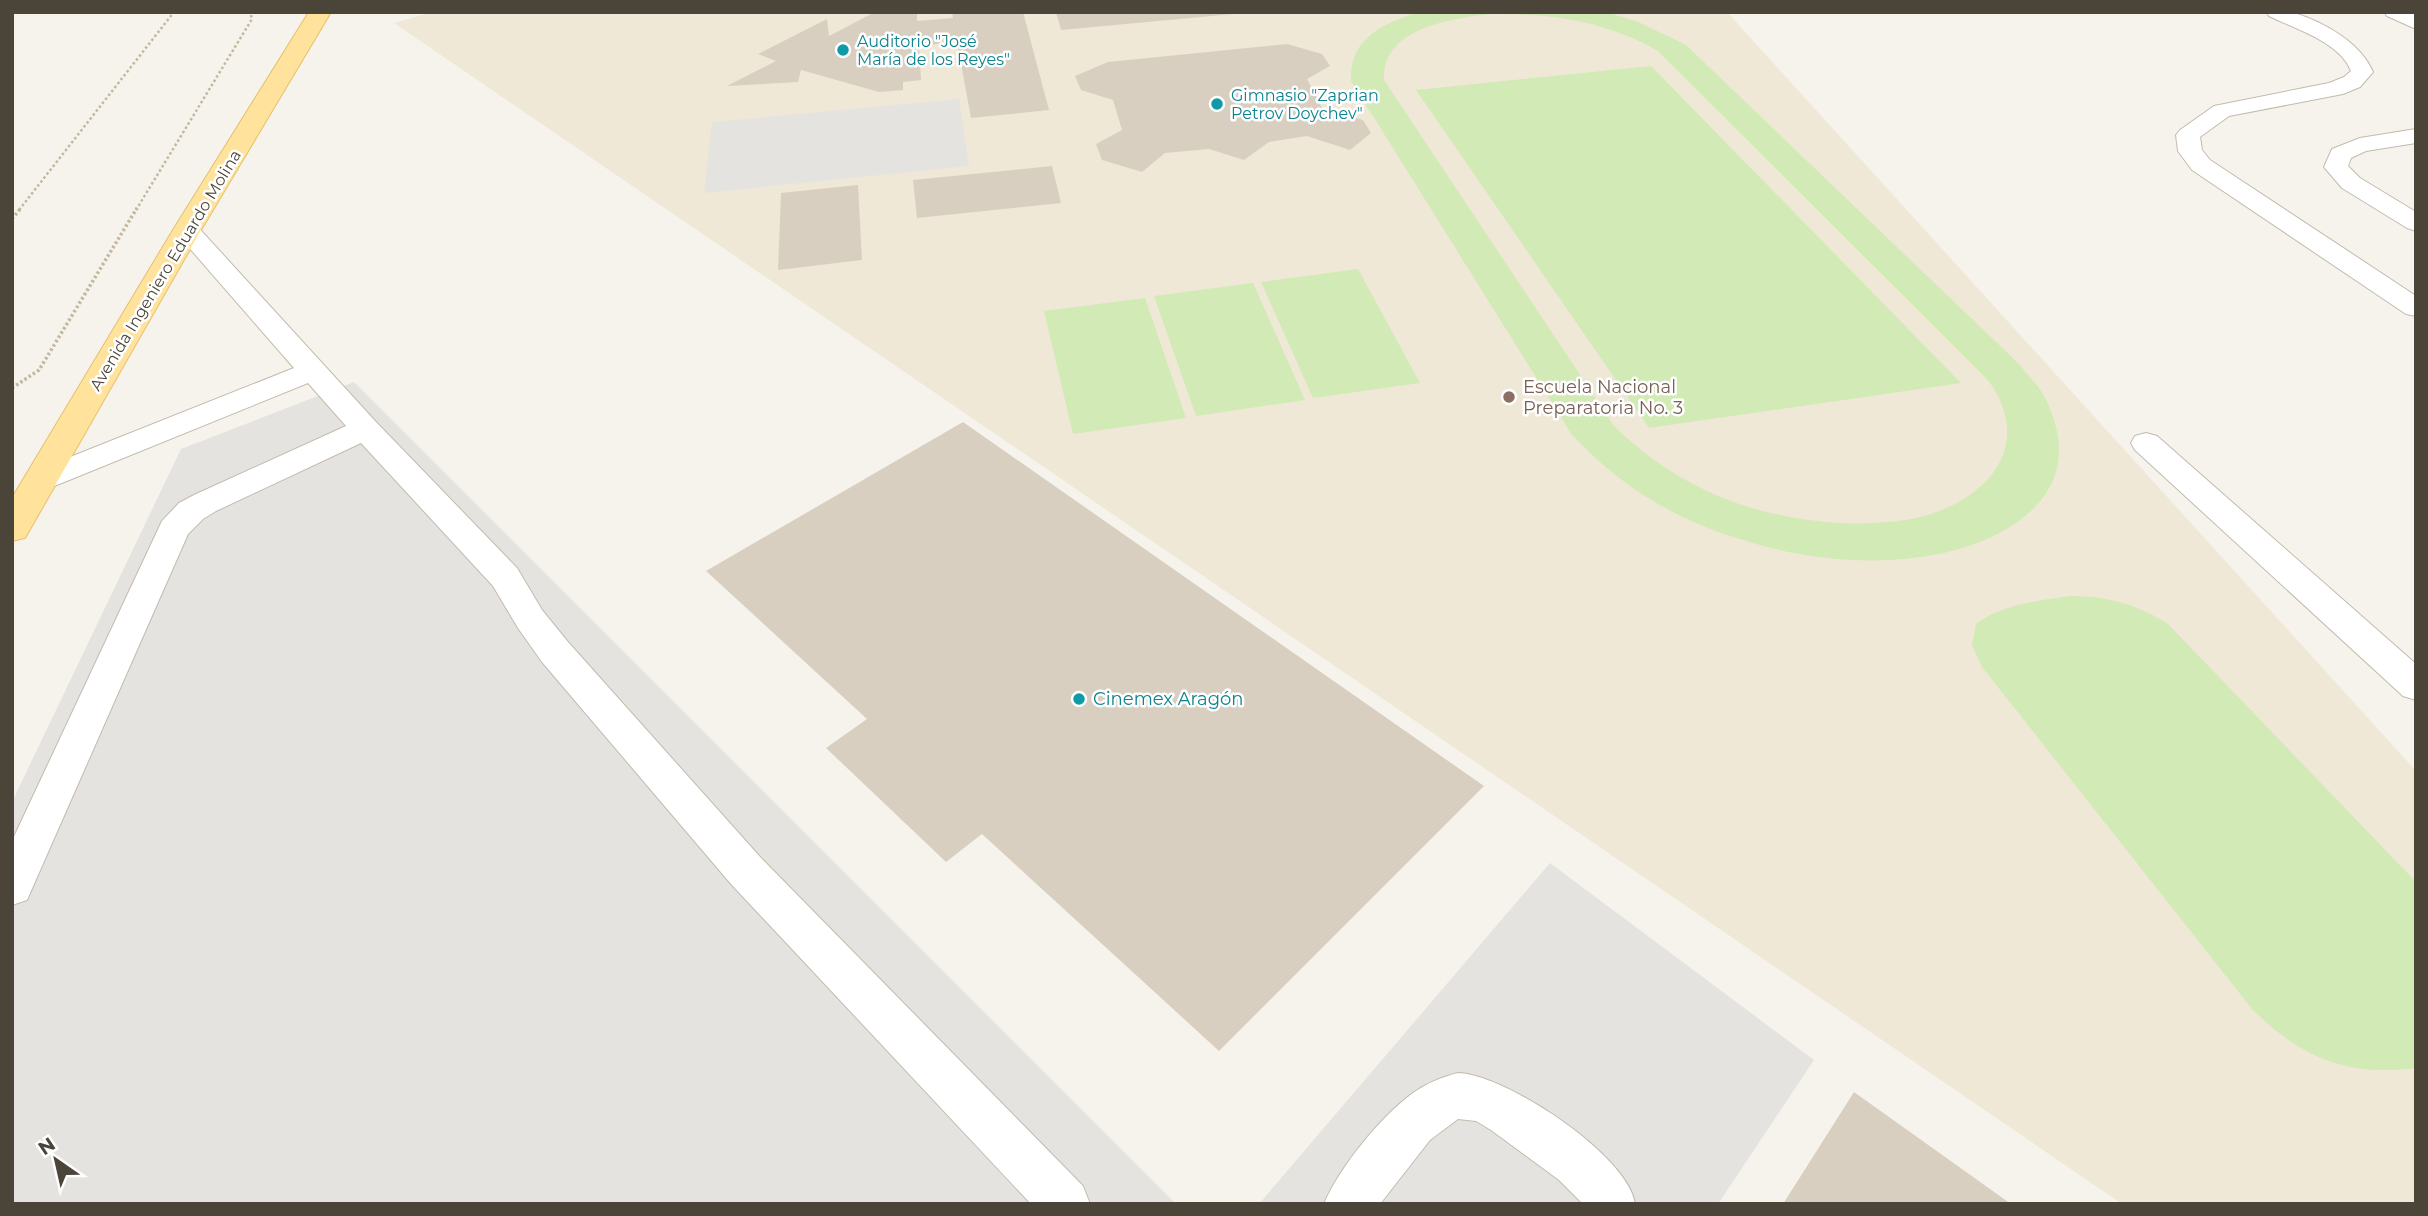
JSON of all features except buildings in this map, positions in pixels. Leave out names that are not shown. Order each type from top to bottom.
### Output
[{"type":"main road","name":"Avenida Ingeniero Eduardo Molina","points":[[12,529],[187,230],[320,12]]},
{"type":"lane","points":[[2276,12],[2351,51],[2360,62],[2362,72],[2352,82],[2335,89],[2222,111],[2188,135],[2190,151],[2201,165],[2416,308]]},
{"type":"lane","points":[[2394,12],[2416,23]]},
{"type":"lane","points":[[2416,136],[2360,145],[2340,154],[2336,167],[2351,183],[2416,223]]},
{"type":"lane","points":[[187,230],[365,429],[506,577],[530,619],[555,652],[746,871],[1065,1204]]},
{"type":"lane","points":[[41,480],[313,371]]},
{"type":"lane","points":[[12,887],[174,529],[191,511],[365,429]]},
{"type":"lane","points":[[2146,443],[2416,686]]},
{"type":"lane","points":[[1349,1204],[1418,1117],[1435,1103],[1457,1096],[1481,1100],[1503,1110],[1593,1175],[1610,1204]]},
{"type":"path","points":[[12,219],[174,12]]},
{"type":"path","points":[[12,388],[39,370],[252,19],[250,12]]},
{"type":"shaded area","name":"Escuela Nacional Preparatoria No. 3","points":[[432,12],[1727,12],[2416,771],[2416,1204],[2122,1204],[394,23]]},
{"type":"shaded area","points":[[959,99],[969,166],[704,193],[712,122]]},
{"type":"shaded area","points":[[354,382],[1176,1204],[12,1204],[12,802],[181,449]]},
{"type":"shaded area","points":[[1550,863],[1814,1060],[1718,1204],[1259,1204]]},
{"type":"green space","points":[[1418,12],[1605,12],[1636,21],[1686,45],[2019,364],[2037,385],[2054,421],[2059,457],[2053,480],[2042,499],[2026,516],[2006,529],[1962,548],[1898,560],[1834,559],[1771,548],[1713,530],[1663,506],[1616,475],[1572,435],[1351,81],[1352,66],[1362,43],[1381,28]],"holes":[[[1489,14],[1533,15],[1576,21],[1618,32],[1658,51],[1991,384],[2005,414],[2007,438],[2001,459],[1990,477],[1973,493],[1953,505],[1906,520],[1874,523],[1811,520],[1756,509],[1711,493],[1670,471],[1614,426],[1384,80],[1386,62],[1394,48],[1406,38],[1438,23]]]},
{"type":"green space","points":[[1651,66],[1961,383],[1649,428],[1416,90]]},
{"type":"green space","points":[[1358,269],[1420,383],[1313,398],[1261,282]]},
{"type":"green space","points":[[1253,283],[1305,400],[1196,416],[1154,296]]},
{"type":"green space","points":[[1145,298],[1186,418],[1073,434],[1044,311]]},
{"type":"green space","points":[[2069,596],[2121,602],[2168,624],[2416,882],[2416,1068],[2391,1070],[2346,1066],[2307,1051],[2270,1026],[2252,1009],[1982,667],[1972,645],[1976,624],[2009,608]]},
{"type":"place","name":"Auditorio \"José María de los Reyes\"","points":[[843,50]]},
{"type":"place","name":"Gimnasio \"Zaprian Petrov Doychev\"","points":[[1217,104]]},
{"type":"place","name":"Escuela Nacional Preparatoria No. 3","points":[[1509,397]]},
{"type":"place","name":"Cinemex Aragón","points":[[1079,699]]}]
